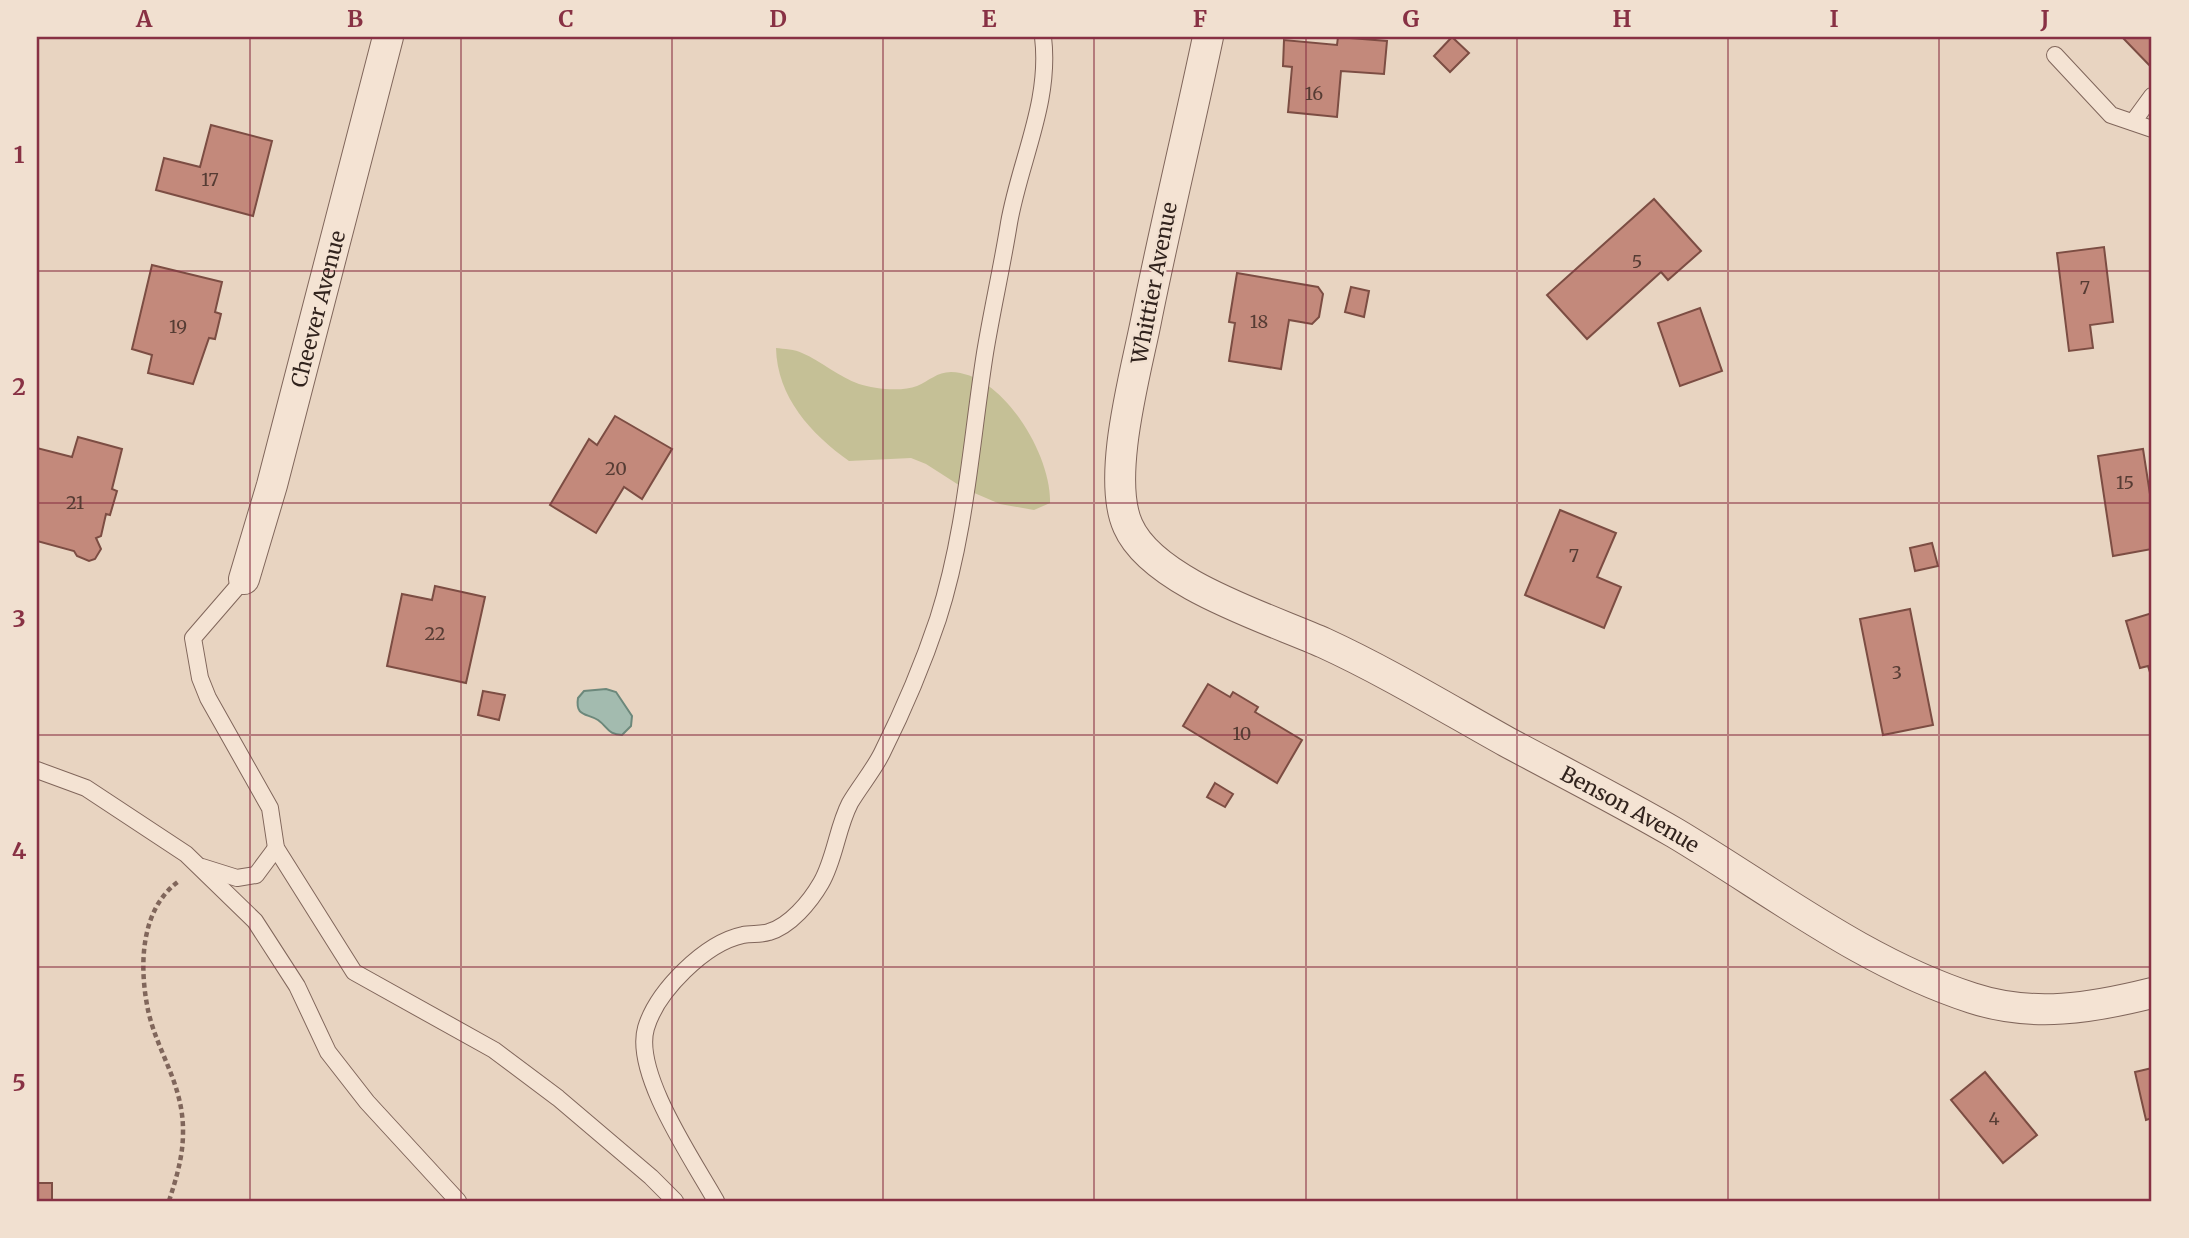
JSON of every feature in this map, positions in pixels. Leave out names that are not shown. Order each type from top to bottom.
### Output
[{"type":"street","name":"Cheever Avenue","points":[[244,579],[272,485],[388,37]]},
{"type":"street","name":"Whittier Avenue","points":[[1129,530],[1122,503],[1121,469],[1125,425],[1171,198],[1208,37]]},
{"type":"street","name":"Benson Avenue","points":[[1129,530],[1162,567],[1178,577],[1329,646],[1423,694],[1674,833],[1823,926],[1916,975],[1987,1003],[2049,1011],[2087,1007],[2152,993]]},
{"type":"lane","points":[[716,1201],[651,1082],[643,1050],[646,1027],[652,1012],[670,986],[701,957],[742,935],[772,932],[797,913],[822,883],[837,846],[848,806],[881,755],[928,646],[960,538],[985,351],[1016,192],[1043,94],[1043,37]]},
{"type":"lane","points":[[2055,55],[2111,115],[2152,128]]},
{"type":"lane","points":[[2133,122],[2152,96]]},
{"type":"lane","points":[[244,579],[193,638],[200,678],[208,698],[270,808],[276,849],[354,972],[494,1050],[558,1098],[651,1177],[675,1201]]},
{"type":"lane","points":[[37,770],[86,788],[186,854],[255,921],[298,986],[328,1052],[367,1102],[458,1201]]},
{"type":"lane","points":[[200,867],[237,878],[256,874],[276,849]]},
{"type":"path","points":[[169,1201],[179,1173],[183,1132],[175,1077],[148,1011],[143,960],[149,918],[167,890],[200,867]]},
{"type":"shaded area","points":[[776,348],[799,352],[852,381],[872,387],[911,388],[946,372],[971,376],[989,386],[1006,402],[1034,442],[1043,463],[1050,503],[1034,510],[1000,504],[965,489],[926,464],[911,458],[849,461],[822,439],[799,413],[782,383]]},
{"type":"shaded area","points":[[606,689],[616,692],[632,716],[631,726],[622,735],[611,732],[578,708],[578,698],[584,691]]},
{"type":"building","points":[[1338,37],[1387,41],[1384,74],[1341,71],[1337,117],[1288,112],[1292,67],[1283,66],[1284,40],[1337,45]]},
{"type":"building","points":[[1452,37],[1469,53],[1450,72],[1434,56]]},
{"type":"building","points":[[2122,37],[2152,37],[2152,68]]},
{"type":"building","points":[[211,125],[272,141],[253,216],[156,190],[164,158],[200,167]]},
{"type":"building","points":[[1654,199],[1701,251],[1668,280],[1661,272],[1587,339],[1547,295]]},
{"type":"building","points":[[2104,247],[2113,322],[2090,325],[2093,348],[2069,351],[2057,253]]},
{"type":"building","points":[[152,265],[222,282],[215,312],[221,314],[215,339],[209,338],[193,384],[148,373],[152,355],[132,349]]},
{"type":"building","points":[[1237,273],[1318,287],[1323,294],[1319,317],[1312,324],[1289,320],[1281,369],[1229,361],[1235,323],[1229,322]]},
{"type":"building","points":[[1351,287],[1369,291],[1364,317],[1345,312]]},
{"type":"building","points":[[1700,308],[1722,371],[1680,386],[1658,323]]},
{"type":"building","points":[[615,416],[672,449],[642,499],[624,487],[596,533],[550,505],[589,439],[597,445]]},
{"type":"building","points":[[78,437],[122,449],[112,489],[117,491],[110,515],[106,514],[101,536],[96,538],[101,549],[95,559],[89,561],[77,556],[74,551],[37,541],[37,448],[72,457]]},
{"type":"building","points":[[2143,449],[2152,507],[2152,549],[2113,556],[2098,456]]},
{"type":"building","points":[[1560,510],[1616,533],[1597,577],[1621,587],[1604,628],[1525,595]]},
{"type":"building","points":[[1932,543],[1938,566],[1915,571],[1910,548]]},
{"type":"building","points":[[435,586],[485,597],[466,683],[387,666],[402,594],[432,600]]},
{"type":"building","points":[[1910,609],[1933,725],[1883,735],[1860,619]]},
{"type":"building","points":[[2152,613],[2152,679],[2148,666],[2140,668],[2126,621]]},
{"type":"building","points":[[1208,684],[1230,697],[1233,692],[1258,707],[1255,712],[1302,740],[1277,783],[1183,726]]},
{"type":"building","points":[[483,691],[505,695],[499,720],[478,715]]},
{"type":"building","points":[[1215,783],[1233,794],[1225,807],[1207,797]]},
{"type":"building","points":[[2152,1068],[2152,1118],[2146,1120],[2135,1072]]},
{"type":"building","points":[[1985,1072],[2037,1135],[2003,1163],[1951,1100]]},
{"type":"building","points":[[37,1183],[52,1183],[52,1201],[37,1201]]}]
